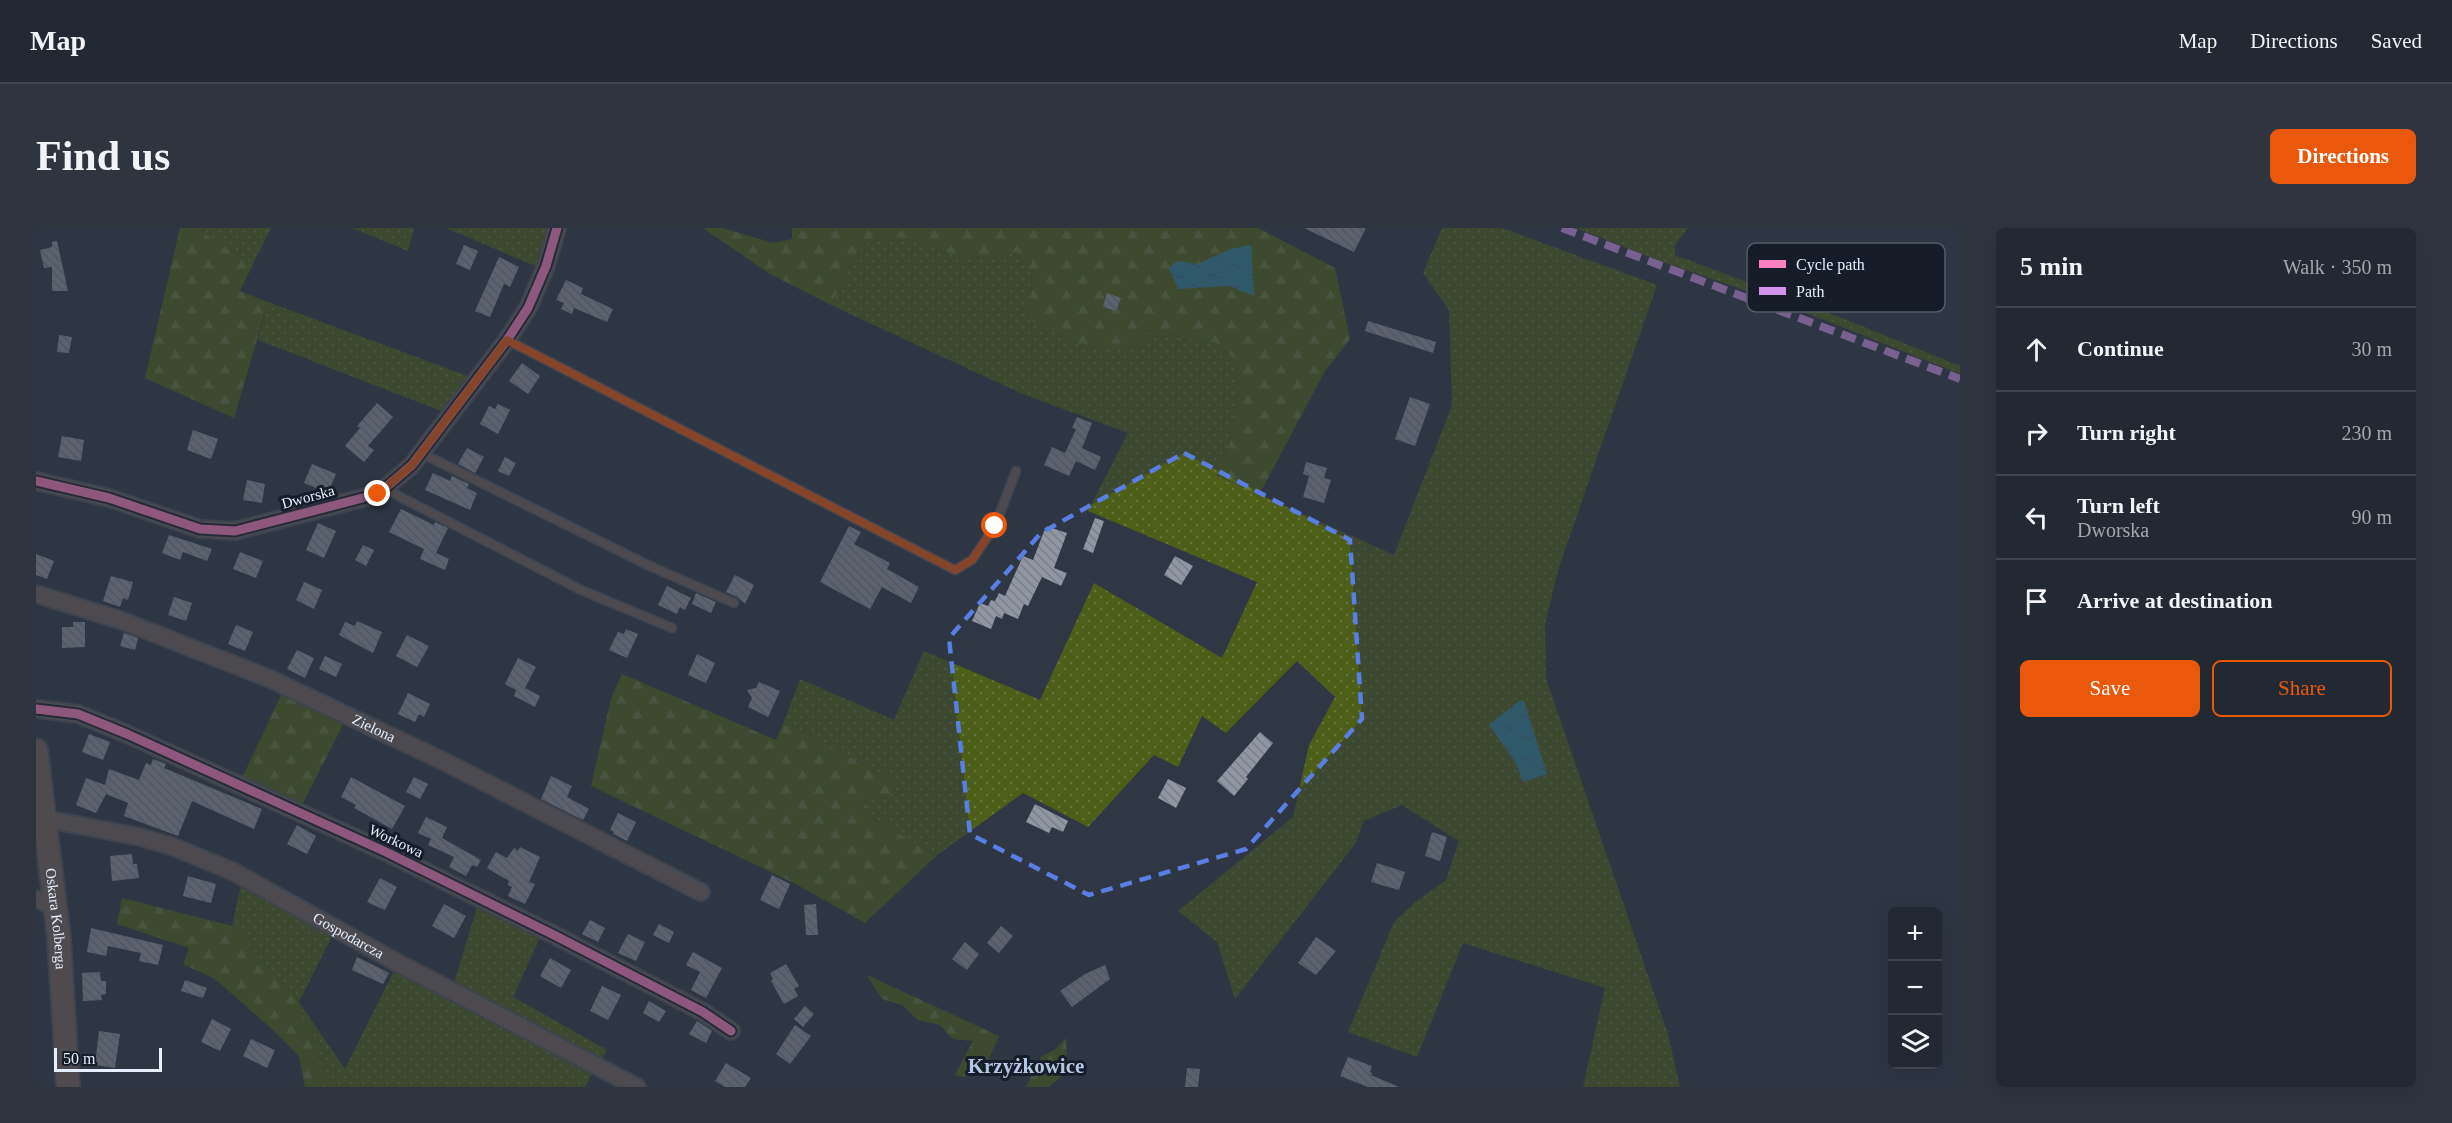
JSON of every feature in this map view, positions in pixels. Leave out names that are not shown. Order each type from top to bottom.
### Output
[{"type":"main road","name":"Oskara Kolberga","points":[[36,750],[42,809],[46,903],[68,1087]]},
{"type":"street","name":"Dworska","points":[[36,481],[108,498],[200,529],[235,531],[378,494],[421,453],[507,340],[528,308],[546,266],[557,228]]},
{"type":"street","name":"Zielona","points":[[36,594],[120,620],[268,678],[441,760],[701,892]]},
{"type":"street","name":"Workowa","points":[[36,709],[78,714],[386,852],[682,1001],[731,1031]]},
{"type":"street","name":"Gospodarcza","points":[[42,809],[55,819],[140,837],[174,847],[234,872],[396,962],[637,1087]]},
{"type":"lane","points":[[507,340],[955,570],[972,560],[995,526],[1016,471]]},
{"type":"lane","points":[[421,453],[652,567],[734,603]]},
{"type":"lane","points":[[385,489],[581,590],[672,628]]},
{"type":"highlighted area","points":[[1184,453],[1350,540],[1362,719],[1246,849],[1089,895],[970,834],[949,638],[1041,533]]},
{"type":"green space","points":[[180,228],[195,228],[253,264],[240,291],[268,302],[234,418],[145,378]]},
{"type":"green space","points":[[195,228],[271,228],[253,264]]},
{"type":"green space","points":[[352,228],[414,228],[408,251]]},
{"type":"green space","points":[[446,228],[550,228],[540,268]]},
{"type":"green space","points":[[703,228],[722,228],[773,243],[792,239],[792,228],[1258,228],[1335,268],[1350,339],[1325,371],[1259,495],[1216,474],[1228,450],[1240,394],[1235,359],[1216,343],[1150,331],[1141,345],[1120,349],[1086,347],[1028,319],[1033,277],[1017,252],[972,257],[903,238],[881,237],[866,243],[854,259],[831,305],[770,274]]},
{"type":"green space","points":[[1442,228],[1502,228],[1657,285],[1559,567],[1545,624],[1546,678],[1668,1034],[1680,1087],[1583,1087],[1605,988],[1463,943],[1417,1057],[1348,1032],[1394,922],[1414,903],[1446,880],[1459,841],[1402,805],[1364,821],[1355,844],[1235,999],[1217,942],[1178,911],[1293,817],[1309,745],[1335,697],[1297,661],[1226,733],[1202,716],[1178,767],[1154,755],[1088,827],[1023,793],[936,856],[865,813],[867,800],[887,797],[899,784],[797,728],[783,724],[800,679],[894,720],[924,651],[1040,700],[1094,583],[1222,658],[1257,582],[1088,511],[1128,433],[1020,393],[831,305],[854,259],[866,243],[881,237],[903,238],[972,257],[1017,252],[1033,277],[1028,319],[1149,331],[1216,343],[1235,359],[1240,394],[1228,450],[1216,475],[1394,555],[1452,405],[1449,310],[1423,273]]},
{"type":"green space","points":[[1576,228],[1688,228],[1675,245],[1675,255],[1747,282],[1747,291],[1660,261]]},
{"type":"green space","points":[[268,302],[470,377],[444,412],[258,340]]},
{"type":"green space","points":[[1804,312],[1826,312],[1852,322],[1960,366],[1960,374]]},
{"type":"green space","points":[[622,674],[776,740],[783,724],[797,728],[899,784],[887,797],[867,800],[865,813],[936,856],[865,923],[796,884],[591,786],[611,699]]},
{"type":"green space","points":[[283,691],[345,721],[302,805],[243,776]]},
{"type":"green space","points":[[241,885],[333,934],[299,1002],[232,926]]},
{"type":"green space","points":[[122,898],[232,926],[299,1002],[329,1087],[305,1087],[299,1056],[215,979],[183,964],[189,948],[117,924]]},
{"type":"green space","points":[[478,904],[541,935],[513,997],[607,1050],[601,1060],[453,986]]},
{"type":"green space","points":[[395,969],[595,1068],[585,1087],[329,1087],[299,1002],[345,1069]]},
{"type":"green space","points":[[867,975],[999,1036],[985,1068],[963,1077],[955,1075],[973,1041],[953,1039],[940,1025],[918,1020],[902,1005],[882,999]]},
{"type":"green space","points":[[1066,1038],[1067,1071],[1049,1087],[1026,1087],[1041,1057],[1054,1050]]},
{"type":"water","points":[[1251,245],[1254,296],[1230,286],[1178,289],[1169,268],[1177,261],[1197,264],[1231,249]]},
{"type":"water","points":[[1519,701],[1524,701],[1547,774],[1523,782],[1516,763],[1489,725]]},
{"type":"building","points":[[1304,228],[1366,228],[1354,252]]},
{"type":"building","points":[[57,241],[68,291],[52,291],[52,267],[44,268],[40,250],[52,247],[52,242]]},
{"type":"building","points":[[464,245],[478,251],[470,270],[456,264]]},
{"type":"building","points":[[499,257],[519,267],[510,287],[504,284],[490,317],[475,311]]},
{"type":"building","points":[[566,280],[583,288],[581,294],[613,309],[607,322],[574,308],[572,314],[561,309],[564,303],[556,300]]},
{"type":"building","points":[[1107,293],[1121,298],[1116,311],[1103,307]]},
{"type":"building","points":[[1368,321],[1436,342],[1433,353],[1365,331]]},
{"type":"building","points":[[59,335],[72,337],[69,353],[57,352]]},
{"type":"building","points":[[522,363],[540,376],[528,394],[509,381]]},
{"type":"building","points":[[1410,397],[1430,404],[1415,446],[1395,439]]},
{"type":"building","points":[[377,403],[393,417],[368,446],[374,450],[364,462],[345,446],[360,428],[357,426]]},
{"type":"building","points":[[498,404],[510,410],[498,434],[480,424],[489,406],[495,409]]},
{"type":"building","points":[[1077,417],[1092,423],[1082,448],[1101,457],[1095,470],[1076,461],[1069,476],[1044,465],[1052,447],[1065,453],[1076,429],[1072,428]]},
{"type":"building","points":[[193,430],[218,439],[211,459],[187,450]]},
{"type":"building","points":[[62,436],[84,440],[81,461],[58,457]]},
{"type":"building","points":[[467,448],[484,457],[475,473],[458,464]]},
{"type":"building","points":[[505,457],[516,463],[509,476],[498,471]]},
{"type":"building","points":[[1306,462],[1327,468],[1324,478],[1331,480],[1324,503],[1303,497],[1309,476],[1303,474]]},
{"type":"building","points":[[312,464],[336,474],[328,493],[304,483]]},
{"type":"building","points":[[433,473],[450,481],[452,476],[469,484],[467,488],[477,493],[470,510],[425,490]]},
{"type":"building","points":[[247,480],[265,484],[262,503],[243,500]]},
{"type":"building","points":[[401,509],[434,525],[435,522],[448,528],[436,553],[449,559],[445,570],[420,559],[424,549],[389,532]]},
{"type":"building","points":[[1095,518],[1104,521],[1093,553],[1083,549]]},
{"type":"building","points":[[318,523],[336,531],[324,558],[306,550]]},
{"type":"building","points":[[849,526],[861,532],[854,544],[890,563],[887,569],[919,587],[911,603],[882,587],[870,609],[820,582]]},
{"type":"building","points":[[1046,526],[1067,533],[1054,568],[1067,573],[1061,586],[1042,577],[1028,606],[1024,604],[1018,619],[1004,613],[1002,619],[996,616],[991,629],[972,621],[980,603],[988,606],[991,600],[995,601],[999,593],[1005,596],[1023,556],[1033,560]]},
{"type":"building","points":[[169,535],[212,549],[207,561],[183,552],[180,560],[162,553]]},
{"type":"building","points":[[363,545],[374,550],[366,566],[355,560]]},
{"type":"building","points":[[240,552],[263,561],[256,578],[233,569]]},
{"type":"building","points":[[36,554],[54,561],[47,579],[36,575]]},
{"type":"building","points":[[1175,556],[1193,566],[1181,585],[1164,575]]},
{"type":"building","points":[[735,575],[754,585],[745,604],[726,592]]},
{"type":"building","points":[[111,576],[133,582],[128,600],[123,598],[120,607],[103,601]]},
{"type":"building","points":[[304,582],[322,590],[314,609],[296,600]]},
{"type":"building","points":[[667,586],[691,598],[685,610],[680,607],[677,614],[658,605]]},
{"type":"building","points":[[696,593],[716,602],[711,613],[692,604]]},
{"type":"building","points":[[174,597],[192,603],[186,621],[168,615]]},
{"type":"building","points":[[357,621],[382,632],[373,653],[339,635],[345,622],[355,626]]},
{"type":"building","points":[[73,622],[85,622],[85,647],[62,648],[62,627],[73,627]]},
{"type":"building","points":[[236,625],[253,632],[245,651],[228,644]]},
{"type":"building","points":[[626,629],[638,634],[627,658],[609,650],[618,632],[624,634]]},
{"type":"building","points":[[124,633],[138,638],[135,650],[120,646]]},
{"type":"building","points":[[407,635],[429,646],[417,667],[396,656]]},
{"type":"building","points":[[297,650],[314,658],[305,678],[287,669]]},
{"type":"building","points":[[697,654],[715,663],[706,683],[688,675]]},
{"type":"building","points":[[325,656],[342,664],[336,677],[319,669]]},
{"type":"building","points":[[518,658],[536,667],[525,688],[540,696],[535,707],[514,696],[516,690],[505,684]]},
{"type":"building","points":[[759,682],[780,691],[768,717],[748,707],[752,698],[747,690],[756,688]]},
{"type":"building","points":[[408,693],[430,704],[424,717],[419,714],[415,722],[398,714]]},
{"type":"building","points":[[1260,732],[1273,743],[1234,796],[1217,781]]},
{"type":"building","points":[[89,734],[110,742],[103,760],[82,752]]},
{"type":"building","points":[[153,759],[166,764],[164,768],[262,809],[254,829],[192,801],[178,836],[124,816],[128,803],[106,794],[96,813],[76,805],[86,778],[105,785],[109,769],[139,780],[146,763],[151,765]]},
{"type":"building","points":[[551,776],[572,786],[567,797],[589,809],[583,820],[541,799]]},
{"type":"building","points":[[351,777],[405,806],[392,829],[354,808],[356,805],[341,797]]},
{"type":"building","points":[[414,777],[428,784],[420,799],[406,792]]},
{"type":"building","points":[[1168,779],[1186,788],[1176,808],[1158,798]]},
{"type":"building","points":[[1035,804],[1068,821],[1063,832],[1052,827],[1049,833],[1026,822]]},
{"type":"building","points":[[618,813],[636,822],[627,841],[610,830]]},
{"type":"building","points":[[426,817],[447,827],[442,838],[481,860],[477,867],[472,865],[466,876],[449,867],[454,857],[428,845],[431,839],[418,833]]},
{"type":"building","points":[[297,825],[316,836],[307,854],[287,844]]},
{"type":"building","points":[[1432,832],[1447,837],[1440,861],[1425,856]]},
{"type":"building","points":[[520,847],[540,857],[529,882],[535,884],[525,904],[508,896],[512,887],[508,885],[509,881],[487,868],[496,852],[507,858],[514,848],[518,851]]},
{"type":"building","points":[[132,854],[133,864],[137,864],[139,878],[112,881],[110,856]]},
{"type":"building","points":[[1377,863],[1405,872],[1399,890],[1371,882]]},
{"type":"building","points":[[772,875],[790,884],[779,909],[760,900]]},
{"type":"building","points":[[188,876],[216,884],[211,903],[183,896]]},
{"type":"building","points":[[380,878],[397,887],[385,910],[367,902]]},
{"type":"building","points":[[444,904],[466,916],[454,938],[432,926]]},
{"type":"building","points":[[816,904],[818,935],[806,935],[804,905]]},
{"type":"building","points":[[590,920],[605,928],[598,942],[582,934]]},
{"type":"building","points":[[659,924],[674,932],[669,943],[653,935]]},
{"type":"building","points":[[1001,926],[1013,936],[999,953],[987,943]]},
{"type":"building","points":[[91,928],[163,945],[158,965],[139,961],[141,953],[108,946],[106,956],[87,952]]},
{"type":"building","points":[[628,934],[645,942],[636,961],[618,953]]},
{"type":"building","points":[[1316,937],[1336,951],[1316,975],[1298,963]]},
{"type":"building","points":[[965,942],[979,954],[967,970],[952,959]]},
{"type":"building","points":[[693,952],[722,968],[706,998],[691,990],[700,972],[686,965]]},
{"type":"building","points":[[357,957],[389,973],[383,984],[352,970]]},
{"type":"building","points":[[550,958],[571,970],[561,988],[540,976]]},
{"type":"building","points":[[786,964],[799,986],[794,989],[798,996],[784,1004],[771,981],[773,979],[770,973]]},
{"type":"building","points":[[1105,965],[1110,979],[1072,1007],[1060,991],[1085,974]]},
{"type":"building","points":[[100,972],[101,981],[106,981],[106,994],[101,995],[102,1000],[83,1001],[82,973]]},
{"type":"building","points":[[185,980],[207,988],[203,998],[181,991]]},
{"type":"building","points":[[602,986],[621,995],[608,1020],[590,1011]]},
{"type":"building","points":[[649,1001],[666,1011],[659,1022],[643,1013]]},
{"type":"building","points":[[805,1006],[814,1014],[803,1027],[794,1019]]},
{"type":"building","points":[[212,1019],[231,1029],[220,1051],[201,1042]]},
{"type":"building","points":[[697,1021],[712,1031],[706,1043],[689,1034]]},
{"type":"building","points":[[795,1025],[811,1036],[790,1064],[776,1054]]},
{"type":"building","points":[[99,1031],[120,1034],[115,1068],[95,1065]]},
{"type":"building","points":[[251,1039],[275,1050],[267,1068],[243,1056]]},
{"type":"building","points":[[1348,1057],[1372,1066],[1371,1075],[1399,1087],[1368,1087],[1340,1076]]},
{"type":"building","points":[[726,1063],[751,1078],[745,1087],[725,1087],[715,1081]]},
{"type":"building","points":[[1187,1068],[1200,1069],[1198,1087],[1185,1087]]},
{"type":"marked path","points":[[1562,228],[1747,298]]},
{"type":"marked path","points":[[1783,312],[1960,379]]},
{"type":"cycle path","points":[[36,481],[109,498],[200,529],[235,531],[378,494],[412,465],[507,340],[528,308],[546,266],[557,228]]},
{"type":"cycle path","points":[[36,709],[78,714],[127,734],[386,852],[703,1012],[731,1031]]},
{"type":"district","name":"Krzyżkowice","points":[[1026,1066]]},
{"type":"route","points":[[378,494],[412,465],[507,340],[955,570],[972,560],[995,526]]}]
